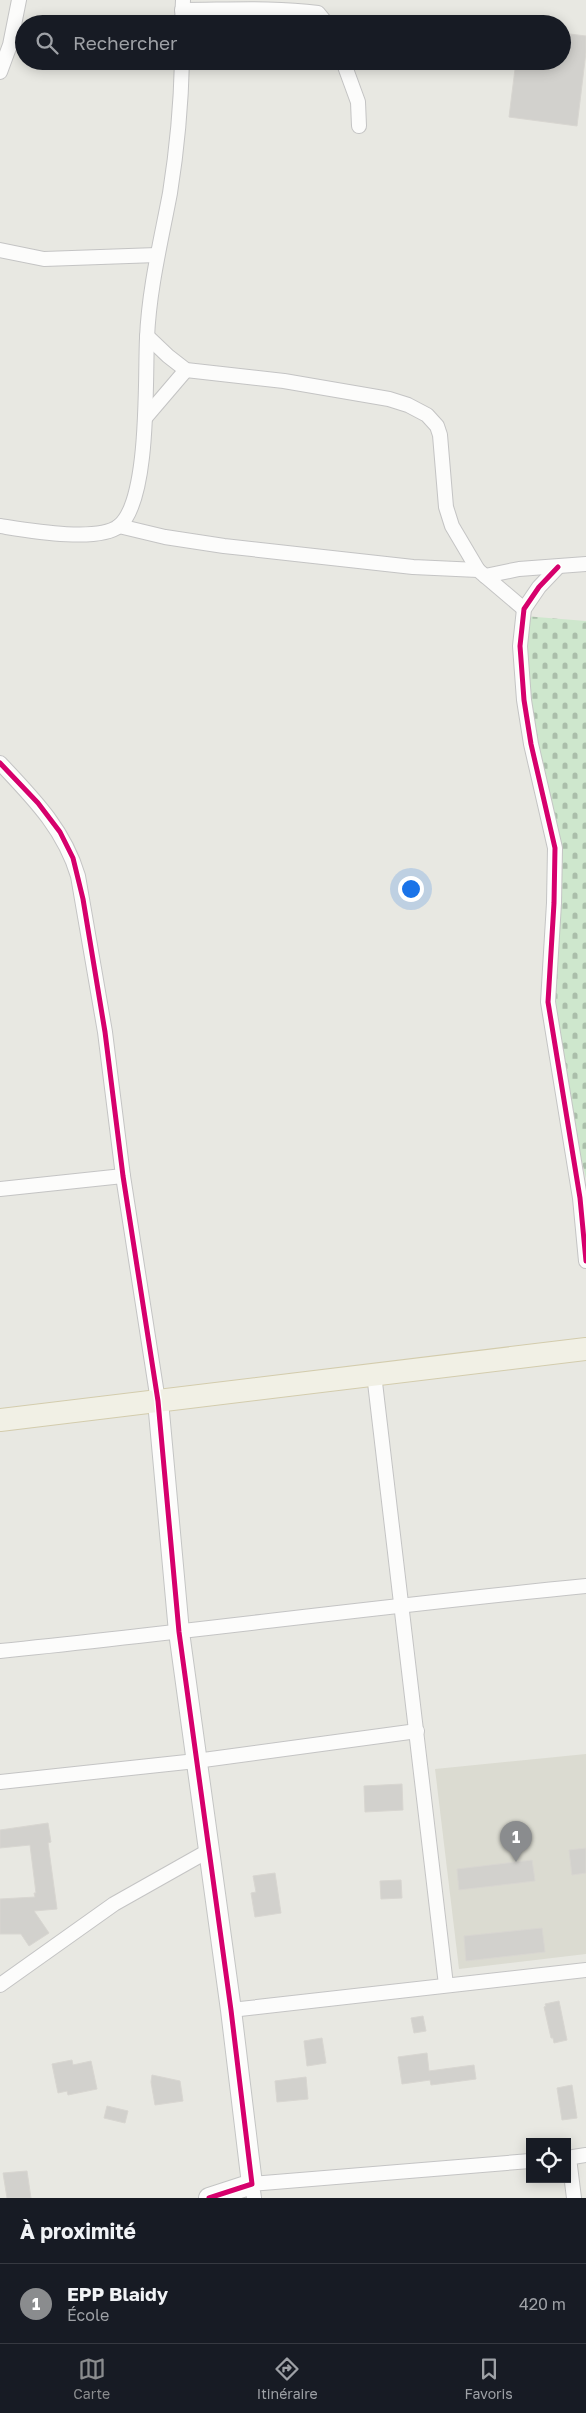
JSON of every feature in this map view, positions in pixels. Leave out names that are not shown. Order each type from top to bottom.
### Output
[{"type":"main road","points":[[0,1420],[586,1349]]},
{"type":"street","points":[[16,15],[19,0]]},
{"type":"street","points":[[182,11],[271,4],[318,13],[320,15]]},
{"type":"street","points":[[0,72],[10,45],[15,20]]},
{"type":"street","points":[[119,526],[131,507],[137,487],[145,418],[147,336],[157,255],[176,152],[181,70]]},
{"type":"street","points":[[346,70],[358,102],[359,126]]},
{"type":"street","points":[[0,250],[44,259],[157,255]]},
{"type":"street","points":[[147,336],[186,370],[322,386],[389,399],[420,409],[437,426],[442,444],[443,486],[446,507],[452,526],[481,573],[524,609]]},
{"type":"street","points":[[145,418],[186,370]]},
{"type":"street","points":[[0,526],[55,534],[99,532],[119,526],[165,537],[224,546],[481,573],[586,564]]},
{"type":"street","points":[[558,567],[539,587],[524,609],[520,646],[524,700],[531,744],[555,848],[548,1002],[578,1189],[586,1261]]},
{"type":"street","points":[[0,763],[38,802],[55,826],[73,858],[78,876],[105,1032],[124,1176],[158,1401],[180,1632],[208,1851],[231,2010],[253,2191]]},
{"type":"street","points":[[0,1189],[124,1176]]},
{"type":"street","points":[[374,1374],[446,1985]]},
{"type":"street","points":[[0,1651],[180,1632],[401,1604],[586,1586]]},
{"type":"street","points":[[0,1782],[196,1761],[416,1732]]},
{"type":"street","points":[[0,1985],[114,1904],[208,1851]]},
{"type":"street","points":[[231,2010],[586,1970]]},
{"type":"street","points":[[571,2158],[586,2155]]},
{"type":"street","points":[[209,2198],[253,2191],[526,2161]]},
{"type":"street","points":[[571,2178],[574,2198]]},
{"type":"shaded area","points":[[586,1754],[586,1954],[459,1969],[435,1769]]},
{"type":"green space","points":[[524,616],[586,621],[586,1179],[557,1053],[546,994],[560,860],[532,745]]},
{"type":"building","points":[[571,34],[586,36],[586,52],[577,126],[509,117],[515,70],[571,70]]},
{"type":"building","points":[[402,1784],[403,1810],[365,1812],[364,1786]]},
{"type":"building","points":[[48,1823],[51,1842],[48,1843],[57,1909],[34,1911],[49,1933],[29,1946],[21,1934],[0,1934],[0,1899],[35,1897],[30,1845],[0,1848],[0,1830]]},
{"type":"building","points":[[586,1848],[586,1873],[572,1875],[569,1850]]},
{"type":"building","points":[[532,1860],[535,1881],[459,1890],[457,1869]]},
{"type":"building","points":[[275,1873],[281,1913],[255,1917],[251,1893],[256,1892],[253,1876]]},
{"type":"building","points":[[401,1880],[402,1898],[381,1899],[380,1881]]},
{"type":"building","points":[[542,1928],[545,1952],[466,1961],[464,1936]]},
{"type":"building","points":[[559,2001],[567,2040],[554,2043],[553,2038],[551,2038],[544,2007],[546,2006],[545,2004]]},
{"type":"building","points":[[423,2016],[426,2031],[414,2033],[411,2018]]},
{"type":"building","points":[[322,2038],[326,2063],[307,2066],[304,2041]]},
{"type":"building","points":[[427,2053],[429,2071],[474,2065],[476,2079],[431,2085],[430,2080],[402,2084],[398,2057]]},
{"type":"building","points":[[72,2060],[73,2065],[91,2061],[97,2089],[68,2095],[67,2091],[58,2093],[52,2064]]},
{"type":"building","points":[[152,2075],[180,2081],[183,2101],[155,2105],[151,2082]]},
{"type":"building","points":[[306,2077],[308,2099],[277,2102],[275,2081]]},
{"type":"building","points":[[572,2085],[577,2118],[562,2120],[557,2088]]},
{"type":"building","points":[[107,2106],[128,2111],[125,2123],[104,2118]]},
{"type":"building","points":[[27,2171],[31,2198],[7,2198],[3,2173]]},
{"type":"cycle path","points":[[558,567],[539,587],[524,609],[520,646],[524,700],[531,744],[555,848],[548,1002],[580,1198],[586,1261]]},
{"type":"cycle path","points":[[0,763],[38,803],[60,832],[73,858],[83,899],[105,1032],[123,1176],[158,1401],[179,1632],[231,2010],[252,2184],[209,2198]]},
{"type":"place","name":"EPP Blaidy","points":[[516,1862]]}]
